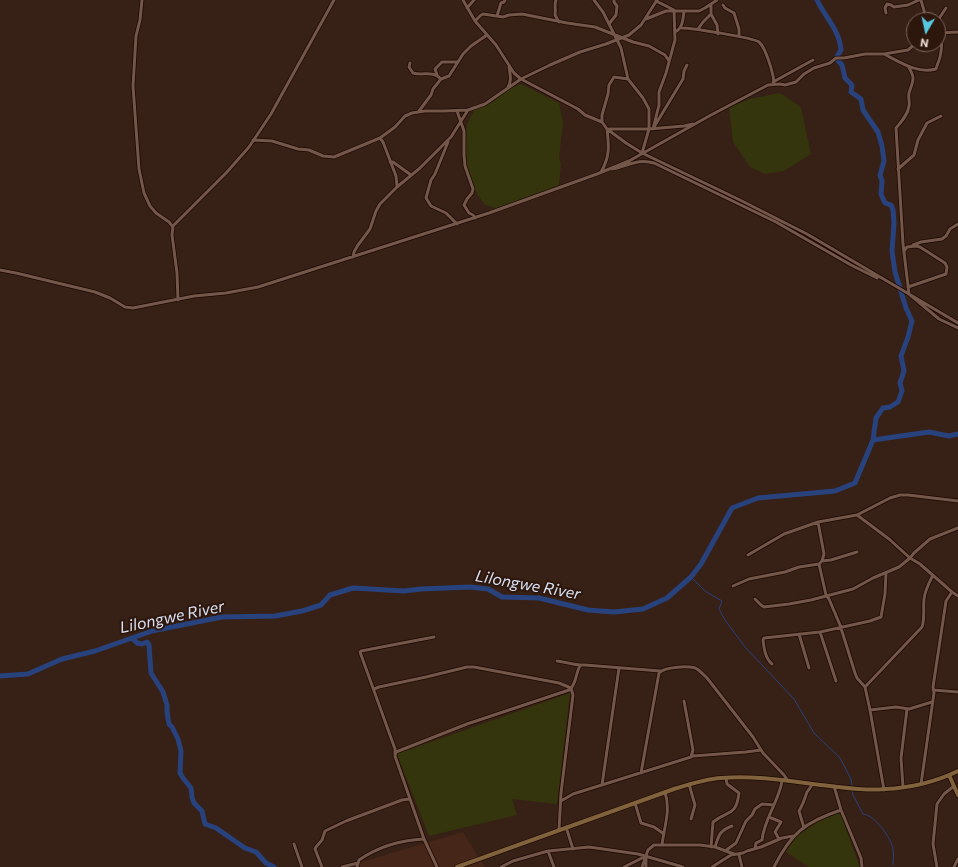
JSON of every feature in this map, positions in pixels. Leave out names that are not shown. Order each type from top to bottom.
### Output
[{"type":"main road","points":[[457,867],[665,792],[689,784],[708,780],[726,778],[757,778],[884,790],[922,784],[958,771]]},
{"type":"main road","points":[[949,775],[958,794]]},
{"type":"street","points":[[142,0],[140,20],[136,36],[133,86],[139,169],[144,193],[150,206],[156,213],[170,222],[173,227]]},
{"type":"street","points":[[178,300],[172,235],[173,227],[235,164],[254,140],[271,114],[334,0]]},
{"type":"street","points":[[463,0],[475,21],[496,45],[508,65],[521,80],[578,109],[585,115],[602,122],[607,128],[626,143],[642,153],[808,234],[893,286]]},
{"type":"street","points":[[468,8],[474,0]]},
{"type":"street","points":[[497,16],[501,2],[504,2],[505,0]]},
{"type":"street","points":[[556,0],[555,15],[559,22]]},
{"type":"street","points":[[594,0],[618,40],[624,56],[628,79],[643,98],[649,109],[651,129]]},
{"type":"street","points":[[609,24],[616,15],[617,6],[614,0]]},
{"type":"street","points":[[646,19],[666,11],[699,11],[717,0]]},
{"type":"street","points":[[886,13],[885,8],[887,4],[894,7],[908,5],[920,0],[924,12]]},
{"type":"street","points":[[254,140],[272,141],[298,149],[309,150],[323,156],[334,157],[380,138],[408,114],[419,111],[468,110],[484,104],[521,80],[580,52],[618,40],[637,29],[646,19],[656,1],[674,10]]},
{"type":"street","points":[[711,4],[711,14],[717,25],[718,34]]},
{"type":"street","points":[[724,6],[725,8],[734,12],[739,29],[739,36]]},
{"type":"street","points":[[943,12],[946,8]]},
{"type":"street","points":[[642,153],[659,105],[659,92],[673,49],[675,32],[674,10]]},
{"type":"street","points":[[675,32],[680,28],[683,21],[684,11]]},
{"type":"street","points":[[475,21],[483,14],[503,17],[518,13],[559,22],[595,27],[615,36],[649,46],[665,55],[669,61]]},
{"type":"street","points":[[698,29],[702,22],[711,14]]},
{"type":"street","points":[[680,28],[698,29],[718,34],[739,36],[757,40],[760,43],[772,68],[774,82]]},
{"type":"street","points":[[946,33],[958,32]]},
{"type":"street","points":[[410,63],[409,67],[413,73],[430,73],[440,78],[449,76],[457,62],[471,46],[487,35]]},
{"type":"street","points":[[768,85],[785,85],[796,82],[814,68],[836,58],[855,57],[865,54],[884,54],[906,50]]},
{"type":"street","points":[[884,54],[908,66],[918,69],[936,70],[941,52]]},
{"type":"street","points":[[0,270],[95,292],[129,308],[138,308],[178,300],[256,288],[457,224],[629,161],[813,60]]},
{"type":"street","points":[[440,78],[435,70],[442,62],[457,62]]},
{"type":"street","points":[[507,88],[510,84],[511,76],[508,65]]},
{"type":"street","points":[[651,129],[681,83],[686,65]]},
{"type":"street","points":[[908,66],[913,75],[909,93],[909,109],[902,123],[896,128],[904,251],[909,294],[939,319],[958,328]]},
{"type":"street","points":[[602,122],[602,115],[610,82],[614,77],[628,79]]},
{"type":"street","points":[[419,111],[440,78]]},
{"type":"street","points":[[457,224],[446,213],[431,206],[426,198],[430,180],[435,174],[451,137],[468,110]]},
{"type":"street","points":[[457,111],[464,131],[465,166],[473,189],[464,205],[474,218]]},
{"type":"street","points":[[898,169],[914,155],[918,140],[927,123],[941,116]]},
{"type":"street","points":[[607,128],[614,130],[651,129],[684,126],[698,122]]},
{"type":"street","points":[[601,172],[607,162],[607,128]]},
{"type":"street","points":[[353,257],[358,245],[370,229],[377,207],[451,137]]},
{"type":"street","points":[[380,138],[383,142],[396,176],[397,187]]},
{"type":"street","points":[[605,170],[618,168],[636,162],[643,161],[654,163],[776,222],[851,265],[909,294],[958,324]]},
{"type":"street","points":[[390,162],[394,162],[411,175]]},
{"type":"street","points":[[904,251],[907,247],[921,242],[942,239],[946,236],[950,229],[958,224]]},
{"type":"street","points":[[908,287],[931,278],[943,276],[946,274],[947,267],[945,263],[924,248],[920,246],[912,246]]},
{"type":"street","points":[[748,555],[780,536],[818,522],[857,515],[900,495],[958,501]]},
{"type":"street","points":[[857,515],[889,539],[910,558],[958,596]]},
{"type":"street","points":[[733,586],[749,579],[785,572],[799,567],[819,564],[824,556],[824,547],[818,522]]},
{"type":"street","points":[[756,599],[761,605],[764,606],[789,604],[827,597],[854,589],[873,578],[899,567],[930,539],[958,528]]},
{"type":"street","points":[[822,560],[831,560],[857,552]]},
{"type":"street","points":[[819,564],[827,597],[840,628],[855,673],[865,688],[884,790]]},
{"type":"street","points":[[772,664],[767,659],[763,639],[820,632],[870,621],[881,617],[885,594],[886,573]]},
{"type":"street","points":[[865,688],[922,627],[924,599],[926,590],[933,575]]},
{"type":"street","points":[[922,784],[933,690],[946,601],[952,592]]},
{"type":"street","points":[[820,632],[836,681]]},
{"type":"street","points":[[799,634],[809,668]]},
{"type":"street","points":[[434,637],[361,651],[360,655],[374,689],[395,749],[395,754],[424,839],[436,867]]},
{"type":"street","points":[[557,661],[573,663],[580,666],[585,665],[660,671],[671,668],[687,667],[698,670],[747,730],[761,750],[788,781]]},
{"type":"street","points":[[395,754],[397,751],[467,724],[533,703],[571,688],[574,685],[577,671],[580,666]]},
{"type":"street","points":[[374,689],[467,667],[559,683],[571,688],[573,692],[571,720],[559,830]]},
{"type":"street","points":[[602,785],[619,668]]},
{"type":"street","points":[[641,772],[657,678],[660,671]]},
{"type":"street","points":[[933,690],[958,692]]},
{"type":"street","points":[[684,701],[693,756]]},
{"type":"street","points":[[870,710],[896,707],[907,709],[932,702]]},
{"type":"street","points":[[903,787],[901,758],[907,709]]},
{"type":"street","points":[[561,801],[573,794],[693,756],[761,750]]},
{"type":"street","points":[[710,846],[713,822],[732,812],[735,809],[738,800],[739,793],[727,784],[726,778]]},
{"type":"street","points":[[755,848],[756,843],[762,840],[763,832],[780,791],[782,781]]},
{"type":"street","points":[[689,784],[694,804],[690,819]]},
{"type":"street","points":[[804,828],[799,811],[812,784]]},
{"type":"street","points":[[834,786],[841,810],[861,858],[862,867]]},
{"type":"street","points":[[937,867],[933,844],[937,804],[944,794],[954,786]]},
{"type":"street","points":[[662,845],[668,810],[665,792]]},
{"type":"street","points":[[322,867],[315,849],[322,840],[326,831],[346,820],[402,800],[410,799]]},
{"type":"street","points":[[635,803],[641,823],[664,834]]},
{"type":"street","points":[[725,851],[736,843],[746,821],[755,809],[762,804],[774,805]]},
{"type":"street","points":[[774,867],[794,836],[820,817],[841,810]]},
{"type":"street","points":[[769,817],[781,822],[775,832],[779,839]]},
{"type":"street","points":[[715,848],[719,835],[723,830],[732,826]]},
{"type":"street","points":[[566,827],[573,849]]},
{"type":"street","points":[[642,867],[648,850],[652,846],[693,844],[710,846],[734,854],[739,854],[779,839],[794,836]]},
{"type":"street","points":[[357,867],[358,863],[366,855],[380,848],[407,840],[424,839]]},
{"type":"street","points":[[294,844],[302,867]]},
{"type":"street","points":[[501,867],[513,861],[548,851],[594,848],[638,854],[684,867]]},
{"type":"street","points":[[548,851],[550,860],[554,867]]},
{"type":"street","points":[[712,867],[734,854]]},
{"type":"street","points":[[739,854],[742,867]]},
{"type":"street","points":[[624,867],[646,856]]},
{"type":"street","points":[[646,856],[646,867]]},
{"type":"street","points":[[954,867],[958,859]]},
{"type":"street","points":[[342,867],[358,863]]},
{"type":"shaded area","points":[[521,84],[559,103],[563,123],[559,158],[561,164],[559,185],[496,208],[485,205],[477,194],[470,176],[465,154],[467,125],[474,110],[491,103],[511,88]]},
{"type":"shaded area","points":[[780,93],[801,107],[811,154],[784,171],[765,174],[750,167],[733,142],[729,108],[749,99]]},
{"type":"shaded area","points":[[570,693],[557,804],[512,799],[517,815],[429,836],[397,754]]},
{"type":"shaded area","points":[[840,813],[860,867],[809,867],[786,852],[796,837],[823,818]]},
{"type":"shaded area","points":[[463,832],[485,867],[344,867]]},
{"type":"waterway","points":[[817,0],[838,37],[841,50],[836,58],[842,65],[845,78],[852,85],[851,92],[861,99],[863,110],[878,132],[884,161],[880,175],[882,181],[881,194],[885,203],[891,205],[893,210],[894,223],[892,251],[895,272],[906,308],[912,321],[901,356],[904,371],[900,383],[902,391],[898,402],[890,407],[883,408],[876,418],[873,440]]},
{"type":"waterway","name":"Lilongwe River","points":[[0,676],[28,674],[62,659],[95,651],[152,631],[222,617],[275,616],[302,611],[321,605],[330,595],[353,588],[404,591],[470,587],[488,589],[502,597],[539,598],[588,610],[614,612],[643,609],[667,598],[691,577],[701,564],[732,508],[758,498],[835,491],[855,483],[873,440],[929,432],[949,436],[958,434]]},
{"type":"waterway","points":[[691,577],[705,591],[722,601],[719,609],[725,620],[745,647],[794,699],[814,733],[840,758],[851,779],[852,786]]},
{"type":"waterway","points":[[133,639],[137,643],[142,644],[147,642],[149,645],[151,673],[163,692],[167,705],[169,724],[178,739],[181,751],[180,773],[191,788],[194,803],[202,811],[205,824],[216,828],[245,848],[256,852],[266,863],[274,867]]},
{"type":"waterway","points":[[852,791],[863,814],[872,818],[886,833],[892,844],[893,865]]}]
